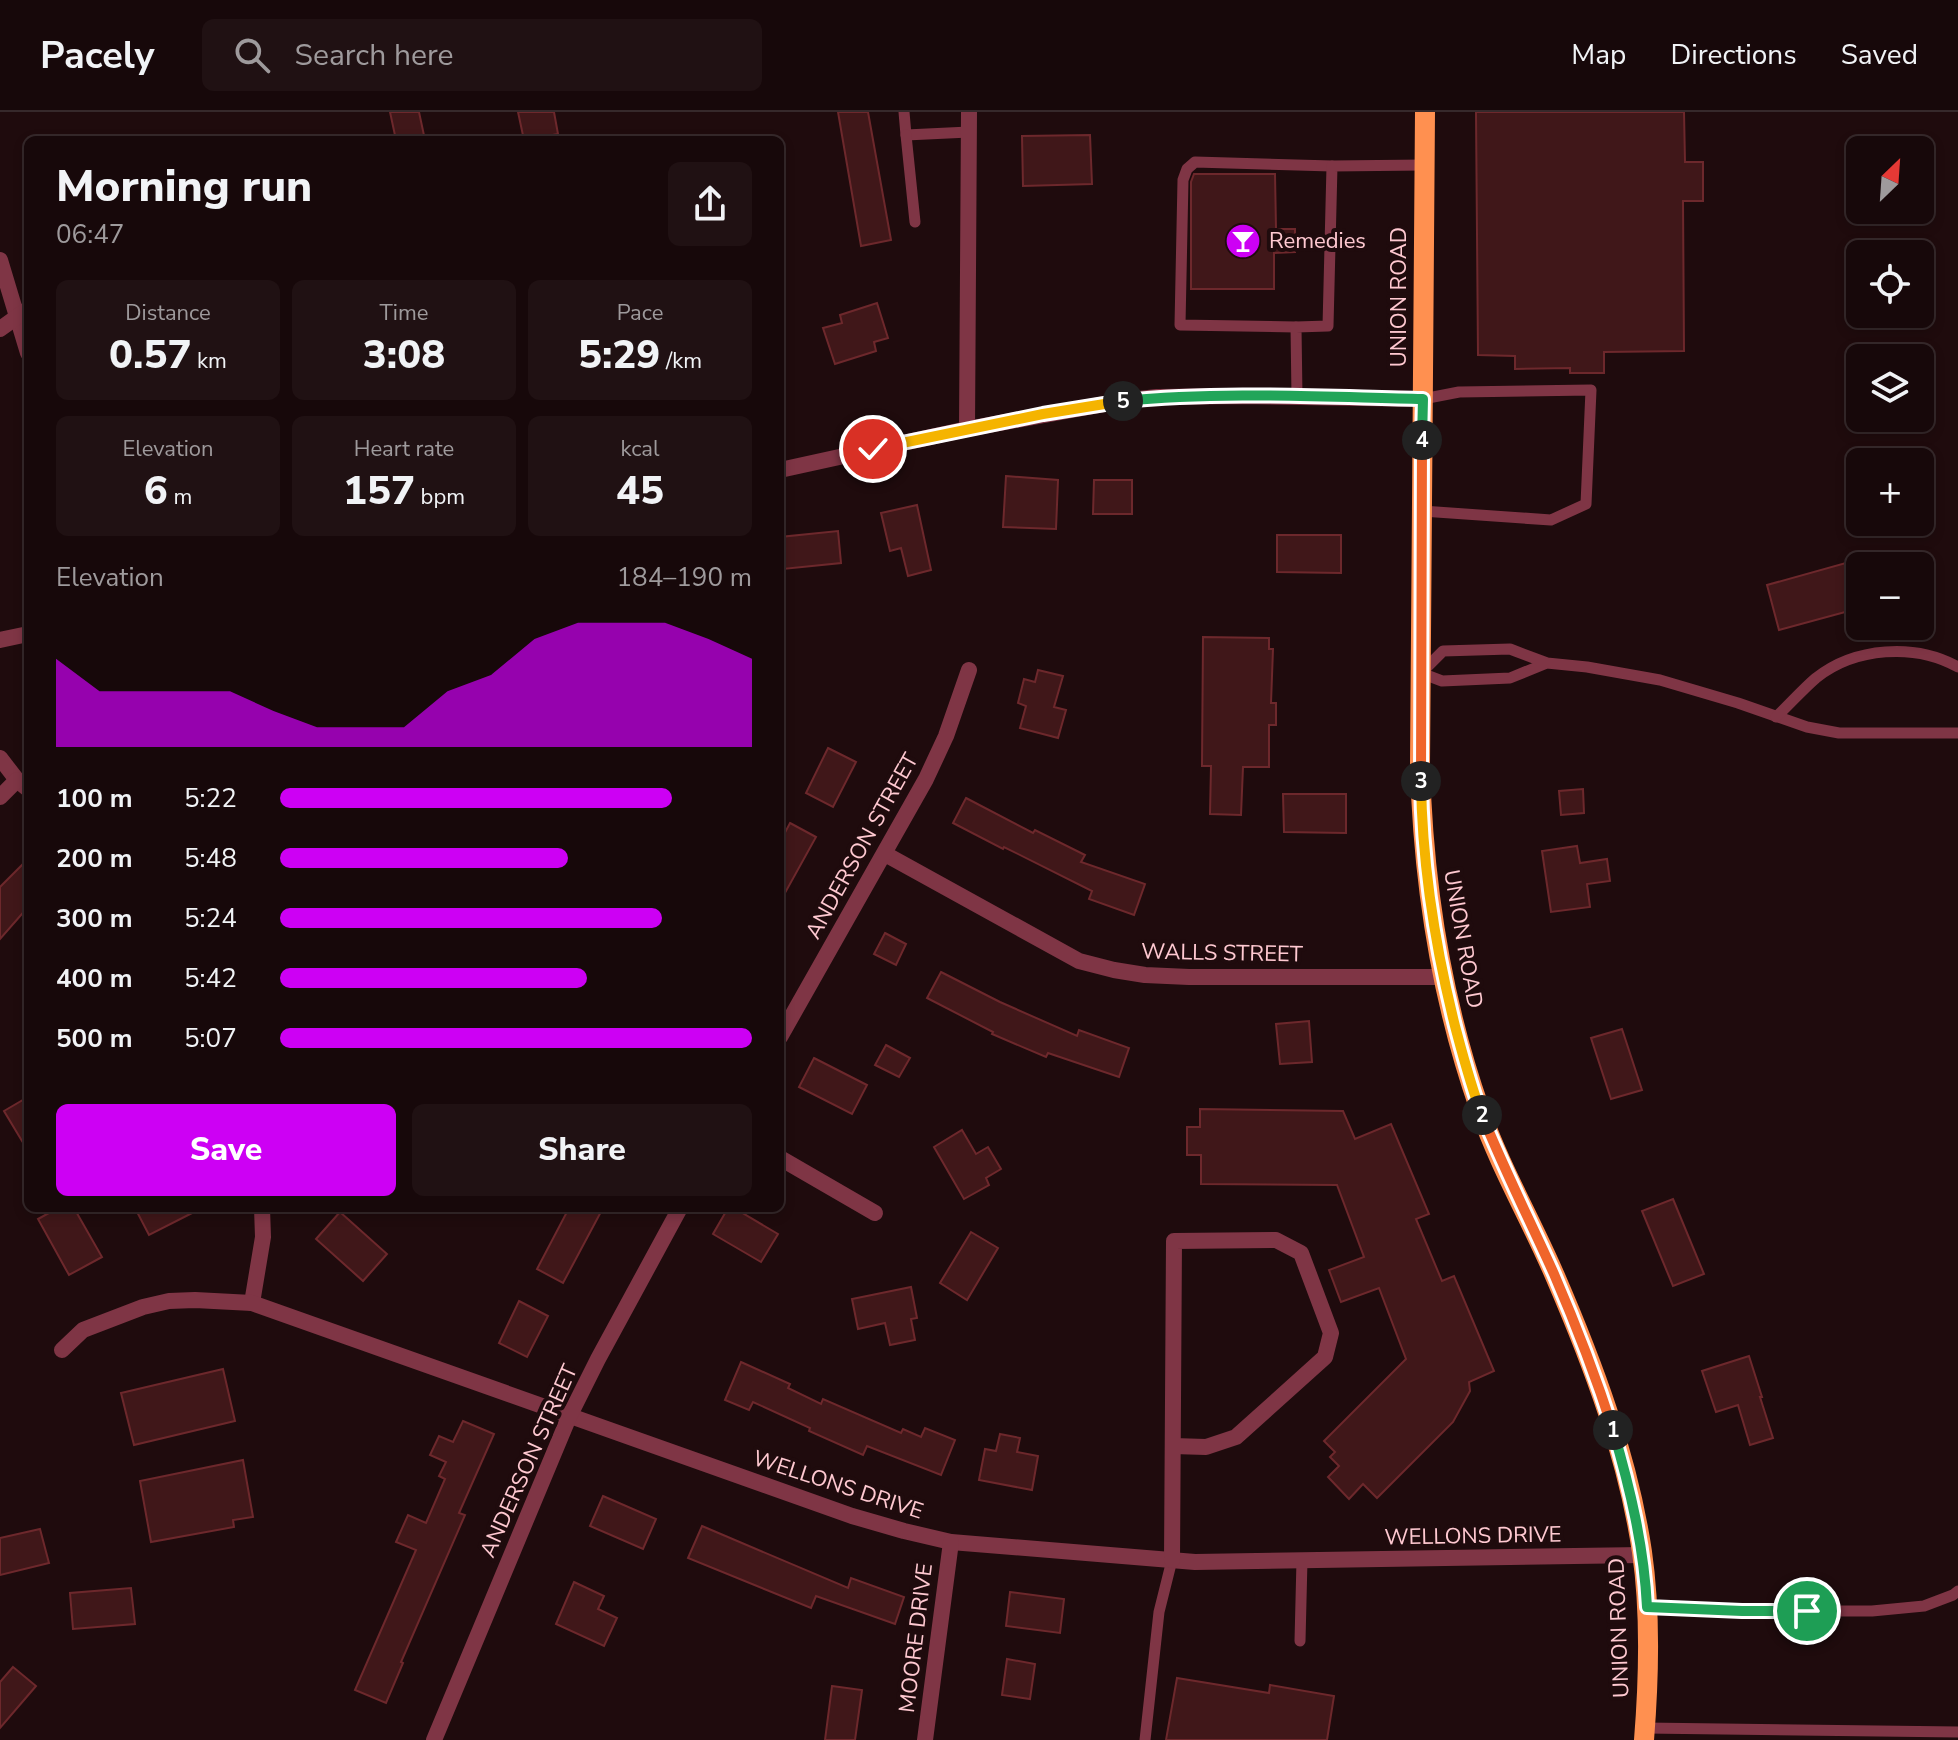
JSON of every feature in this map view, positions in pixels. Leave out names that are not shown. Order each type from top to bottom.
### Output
[{"type":"main road","name":"UNION ROAD","points":[[1425,112],[1421,809],[1428,890],[1443,977],[1480,1112],[1576,1328],[1613,1428],[1627,1480],[1642,1555],[1647,1607],[1645,1734]]},
{"type":"street","points":[[967,429],[969,112]]},
{"type":"street","points":[[0,260],[23,313],[0,329]]},
{"type":"street","points":[[784,469],[1074,408],[1157,397],[1423,399]]},
{"type":"street","points":[[0,640],[24,635]]},
{"type":"street","name":"ANDERSON STREET","points":[[784,1030],[926,779],[946,736],[969,670]]},
{"type":"street","points":[[0,758],[22,785],[0,797]]},
{"type":"street","name":"WALLS STREET","points":[[885,854],[1079,961],[1114,970],[1189,977],[1443,977]]},
{"type":"street","points":[[784,1160],[875,1213]]},
{"type":"street","points":[[252,1303],[263,1237],[262,1212]]},
{"type":"street","name":"ANDERSON STREET","points":[[434,1740],[569,1417],[678,1212]]},
{"type":"street","points":[[1172,1560],[1174,1241],[1276,1240],[1301,1253],[1331,1333],[1325,1357],[1236,1437],[1206,1447],[1173,1446]]},
{"type":"street","name":"WELLONS DRIVE","points":[[62,1350],[83,1330],[143,1307],[169,1301],[195,1300],[252,1303],[852,1516],[951,1542],[1195,1562],[1642,1555]]},
{"type":"street","name":"MOORE DRIVE","points":[[925,1740],[951,1542]]},
{"type":"lane","points":[[904,112],[915,222]]},
{"type":"lane","points":[[906,135],[969,132]]},
{"type":"lane","points":[[1332,166],[1328,326],[1180,325],[1183,180],[1187,169],[1195,162],[1424,165]]},
{"type":"lane","points":[[1296,327],[1297,397]]},
{"type":"lane","points":[[1422,511],[1551,520],[1586,504],[1591,390],[1459,392],[1423,399]]},
{"type":"lane","points":[[1547,663],[1510,678],[1442,681],[1421,673],[1443,651],[1510,649],[1547,663],[1660,680],[1807,727],[1839,733],[1958,733]]},
{"type":"lane","points":[[1776,717],[1817,678],[1834,667],[1860,657],[1889,651],[1922,654],[1958,667]]},
{"type":"lane","points":[[1145,1740],[1159,1612],[1172,1560]]},
{"type":"lane","points":[[1300,1641],[1302,1560]]},
{"type":"lane","points":[[1647,1607],[1872,1611],[1924,1606],[1958,1591]]},
{"type":"lane","points":[[1645,1734],[1905,1736],[1958,1732]]},
{"type":"building","points":[[390,112],[419,112],[424,136],[395,136]]},
{"type":"building","points":[[518,112],[554,112],[558,134],[523,136]]},
{"type":"building","points":[[838,112],[868,112],[891,240],[861,246]]},
{"type":"building","points":[[1476,112],[1684,112],[1685,162],[1703,162],[1703,201],[1683,201],[1684,351],[1604,352],[1604,373],[1570,373],[1570,368],[1515,369],[1515,356],[1478,355]]},
{"type":"building","points":[[1090,135],[1092,184],[1023,186],[1022,136]]},
{"type":"building","name":"Remedies","points":[[1194,174],[1275,174],[1276,229],[1295,229],[1295,252],[1274,253],[1274,289],[1191,289],[1191,182]]},
{"type":"building","points":[[877,303],[888,338],[874,342],[876,351],[835,364],[823,328],[842,323],[840,315]]},
{"type":"building","points":[[1006,476],[1058,480],[1056,529],[1003,527]]},
{"type":"building","points":[[1094,480],[1132,480],[1132,514],[1093,514]]},
{"type":"building","points":[[917,505],[931,570],[908,576],[901,548],[890,551],[881,513]]},
{"type":"building","points":[[838,531],[841,563],[784,569],[784,537]]},
{"type":"building","points":[[1277,535],[1341,535],[1341,573],[1277,572]]},
{"type":"building","points":[[1846,563],[1846,612],[1779,630],[1767,585]]},
{"type":"building","points":[[1203,637],[1269,638],[1269,649],[1273,649],[1271,703],[1276,703],[1276,725],[1269,725],[1269,767],[1243,767],[1241,815],[1210,814],[1211,766],[1202,766]]},
{"type":"building","points":[[1038,670],[1063,676],[1054,707],[1066,710],[1058,738],[1020,728],[1026,706],[1018,703],[1024,679],[1035,682]]},
{"type":"building","points":[[828,748],[856,762],[833,807],[806,793]]},
{"type":"building","points":[[1583,789],[1584,813],[1561,815],[1559,791]]},
{"type":"building","points":[[1283,794],[1346,794],[1346,833],[1284,832]]},
{"type":"building","points":[[966,798],[1033,833],[1035,830],[1085,855],[1081,862],[1145,884],[1134,915],[1089,899],[1092,891],[953,823]]},
{"type":"building","points":[[790,823],[816,837],[784,895],[784,834]]},
{"type":"building","points":[[1577,846],[1580,863],[1607,859],[1610,881],[1587,884],[1590,907],[1551,912],[1542,851]]},
{"type":"building","points":[[24,863],[24,912],[0,939],[0,887]]},
{"type":"building","points":[[885,933],[906,944],[896,965],[874,954]]},
{"type":"building","points":[[941,972],[1077,1036],[1079,1030],[1129,1048],[1119,1077],[1048,1053],[1046,1057],[992,1034],[927,998]]},
{"type":"building","points":[[1309,1021],[1312,1062],[1280,1064],[1276,1024]]},
{"type":"building","points":[[1622,1029],[1642,1090],[1611,1099],[1591,1038]]},
{"type":"building","points":[[886,1045],[910,1058],[899,1077],[875,1065]]},
{"type":"building","points":[[814,1058],[867,1085],[852,1114],[799,1087]]},
{"type":"building","points":[[24,1099],[24,1144],[4,1111]]},
{"type":"building","points":[[1200,1109],[1343,1111],[1355,1139],[1391,1124],[1429,1214],[1416,1219],[1442,1281],[1454,1276],[1494,1371],[1469,1382],[1470,1391],[1453,1422],[1377,1498],[1363,1484],[1349,1499],[1328,1477],[1339,1466],[1330,1457],[1335,1452],[1324,1441],[1406,1359],[1379,1288],[1341,1302],[1329,1270],[1364,1257],[1337,1185],[1201,1184],[1201,1155],[1187,1155],[1187,1127],[1200,1127]]},
{"type":"building","points":[[962,1130],[976,1154],[988,1147],[1001,1169],[986,1178],[989,1185],[964,1199],[934,1147]]},
{"type":"building","points":[[1673,1199],[1704,1274],[1673,1286],[1642,1211]]},
{"type":"building","points":[[51,1212],[76,1212],[102,1257],[69,1275],[38,1219]]},
{"type":"building","points":[[137,1212],[194,1212],[149,1235]]},
{"type":"building","points":[[340,1212],[387,1254],[363,1281],[316,1239]]},
{"type":"building","points":[[567,1212],[601,1212],[563,1283],[537,1269]]},
{"type":"building","points":[[726,1212],[741,1212],[778,1234],[761,1262],[713,1234]]},
{"type":"building","points":[[971,1232],[998,1248],[967,1300],[940,1283]]},
{"type":"building","points":[[911,1287],[917,1318],[911,1319],[915,1340],[890,1345],[885,1323],[858,1329],[852,1299]]},
{"type":"building","points":[[519,1301],[548,1316],[527,1357],[499,1343]]},
{"type":"building","points":[[1749,1356],[1773,1438],[1750,1445],[1738,1405],[1716,1412],[1702,1371]]},
{"type":"building","points":[[741,1362],[790,1384],[788,1388],[821,1404],[823,1399],[901,1433],[903,1429],[921,1437],[925,1428],[955,1440],[941,1475],[867,1446],[863,1455],[753,1402],[749,1410],[725,1400]]},
{"type":"building","points":[[223,1369],[235,1421],[134,1445],[121,1393]]},
{"type":"building","points":[[463,1421],[494,1434],[459,1513],[465,1515],[386,1703],[355,1690],[416,1550],[396,1542],[408,1515],[426,1523],[445,1479],[439,1476],[446,1462],[430,1455],[439,1436],[453,1442]]},
{"type":"building","points":[[1000,1434],[1020,1438],[1017,1452],[1038,1456],[1032,1490],[979,1480],[985,1449],[996,1451]]},
{"type":"building","points":[[243,1460],[253,1517],[233,1520],[234,1527],[151,1542],[140,1481]]},
{"type":"building","points":[[603,1496],[656,1519],[643,1549],[590,1526]]},
{"type":"building","points":[[702,1526],[848,1588],[851,1578],[904,1597],[895,1624],[816,1596],[811,1608],[688,1558]]},
{"type":"building","points":[[40,1529],[49,1563],[0,1575],[0,1538]]},
{"type":"building","points":[[574,1582],[604,1596],[598,1609],[617,1618],[604,1646],[556,1624]]},
{"type":"building","points":[[131,1588],[135,1624],[73,1629],[70,1593]]},
{"type":"building","points":[[1010,1592],[1064,1599],[1060,1633],[1006,1626]]},
{"type":"building","points":[[1007,1659],[1035,1664],[1030,1699],[1002,1695]]},
{"type":"building","points":[[13,1667],[36,1686],[0,1728],[0,1682]]},
{"type":"building","points":[[1177,1678],[1269,1693],[1270,1685],[1334,1696],[1327,1740],[1166,1740]]},
{"type":"building","points":[[832,1686],[862,1690],[855,1740],[825,1740]]},
{"type":"place","name":"Remedies","points":[[1243,241]]},
{"type":"route","points":[[873,449],[1043,414],[1157,397],[1423,399],[1420,765],[1425,867],[1443,977],[1480,1112],[1553,1273],[1613,1428],[1636,1520],[1647,1607],[1807,1611]]}]
